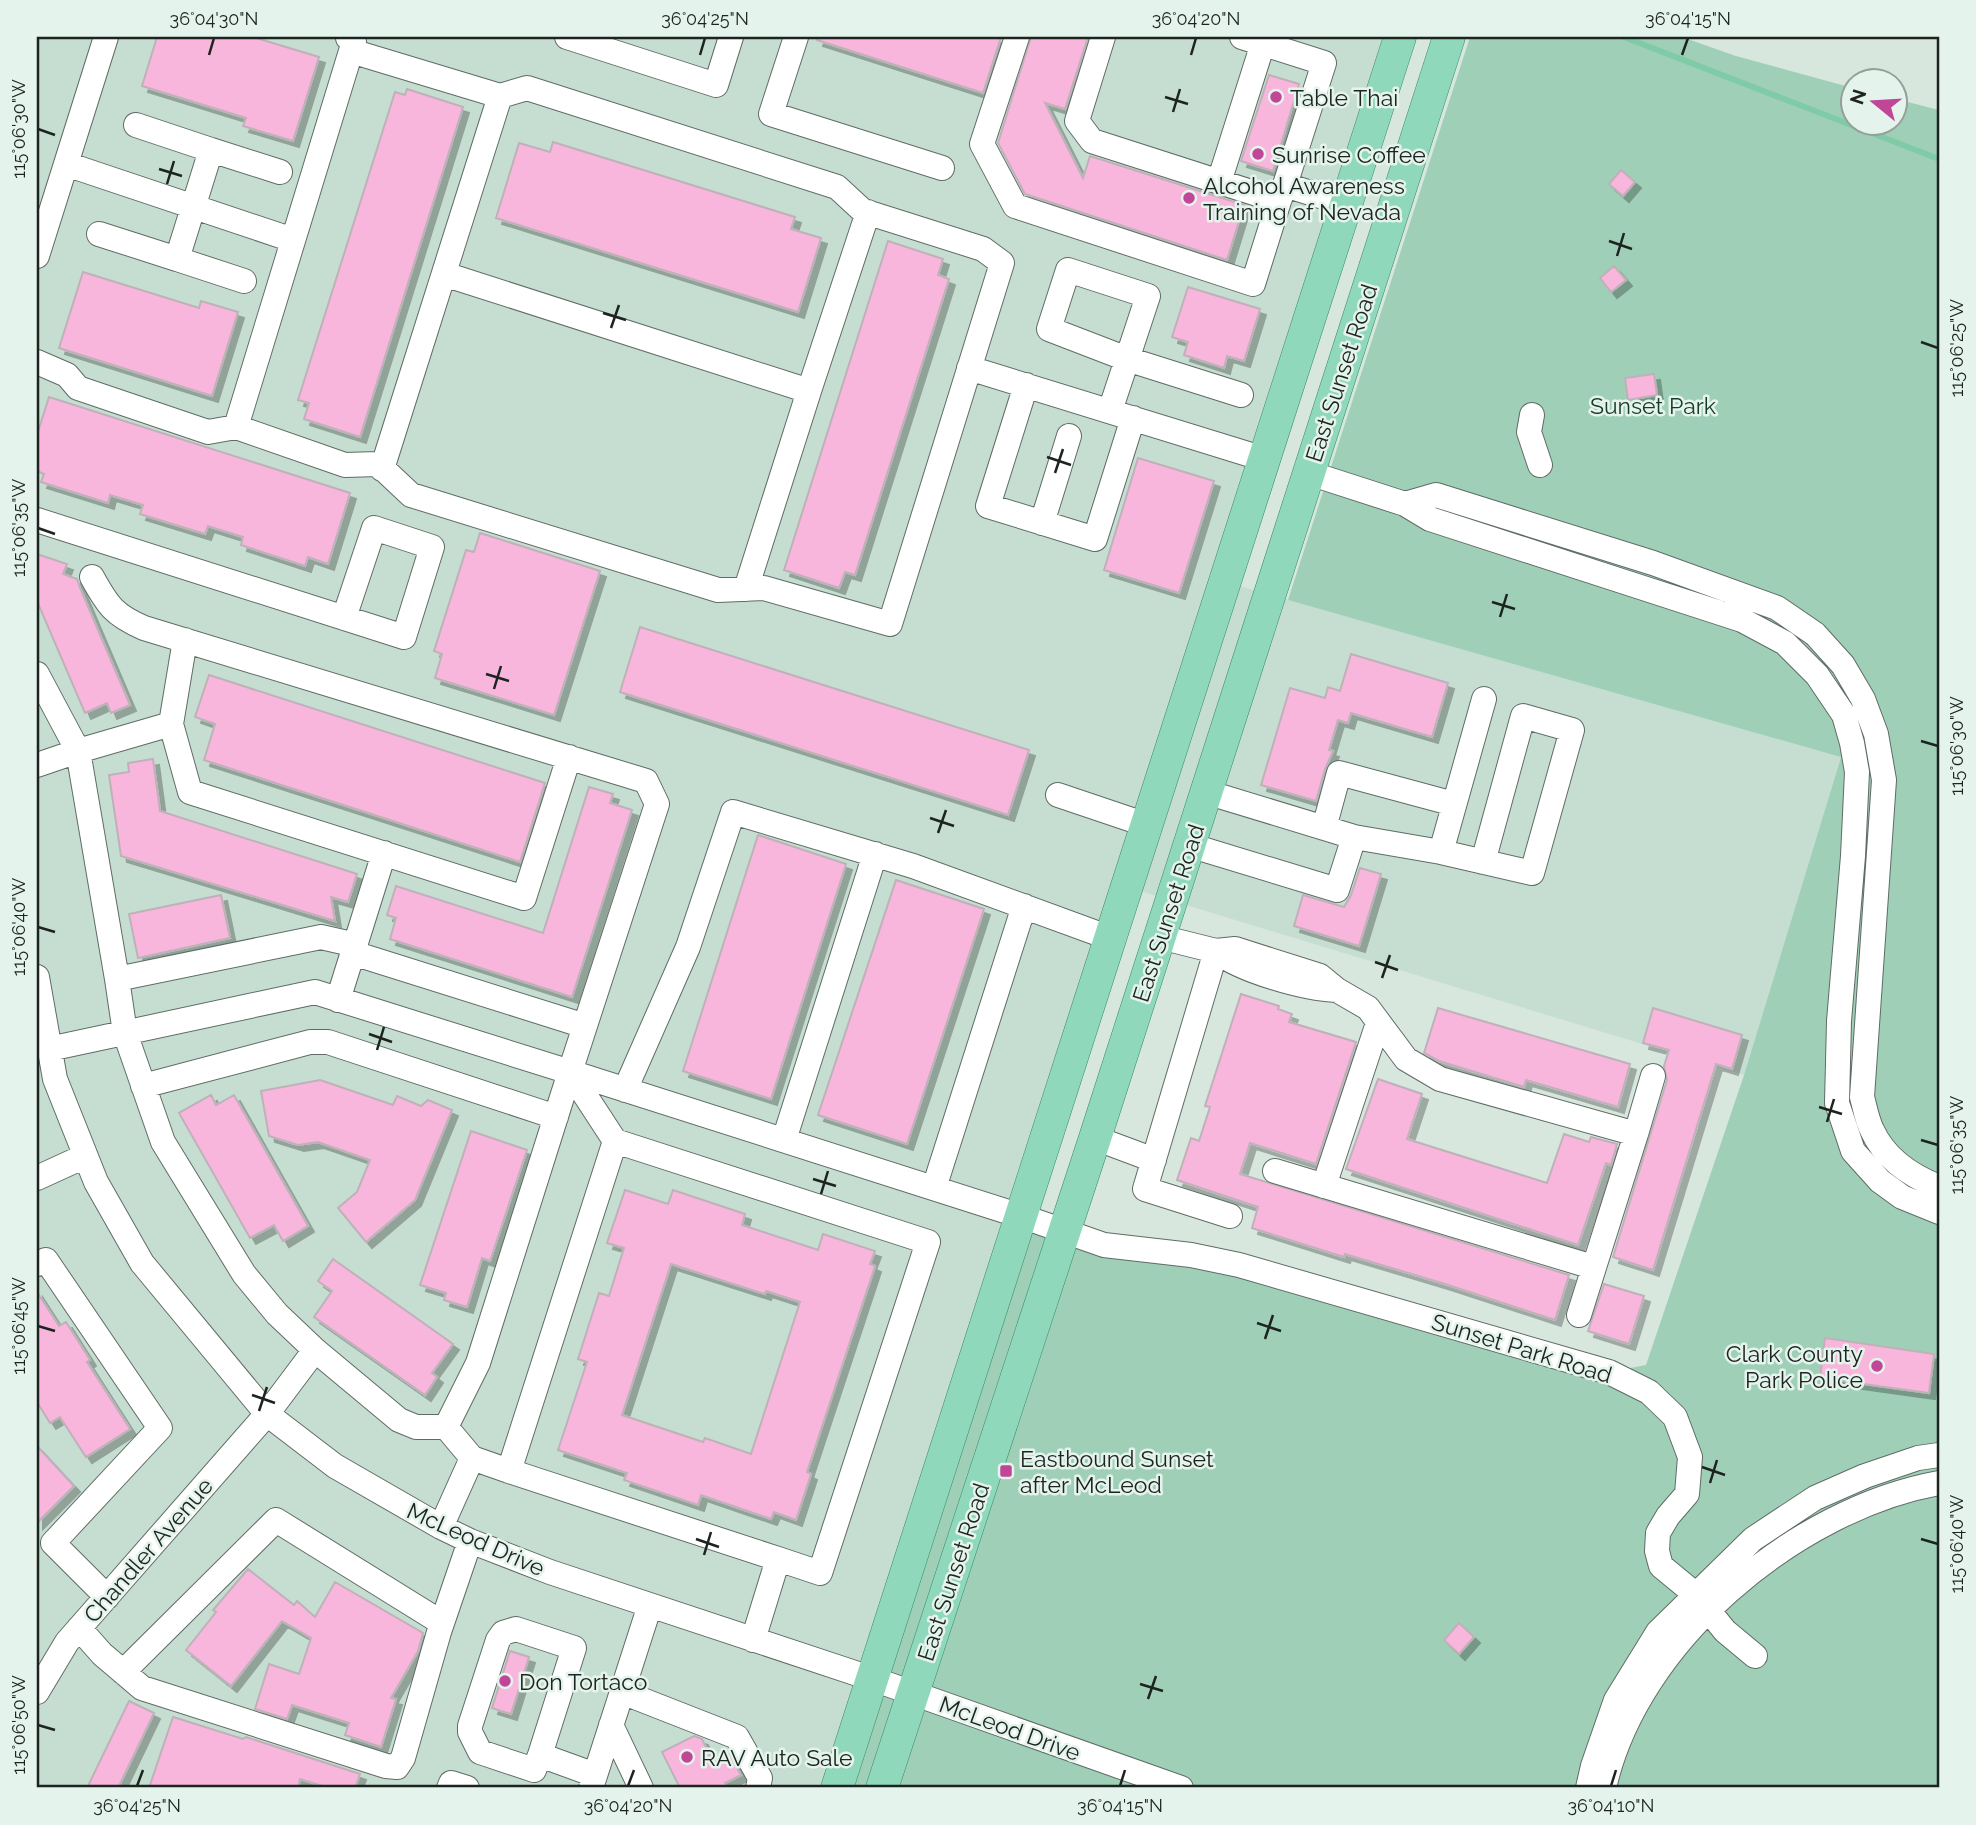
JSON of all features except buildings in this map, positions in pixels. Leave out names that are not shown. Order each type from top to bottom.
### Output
[{"type":"main road","name":"East Sunset Road","points":[[837,1788],[1400,37]]},
{"type":"main road","name":"East Sunset Road","points":[[882,1788],[1096,1138],[1449,37]]},
{"type":"main road","points":[[1264,459],[1309,473]]},
{"type":"street","points":[[37,256],[41,230],[66,164],[106,37]]},
{"type":"street","points":[[567,37],[716,85],[731,37]]},
{"type":"street","points":[[796,37],[771,114],[942,168]]},
{"type":"street","points":[[1017,37],[982,144],[1015,206],[1253,284],[1324,63],[1256,39],[1219,182]]},
{"type":"street","points":[[1103,37],[1077,121],[1092,141],[1219,182],[1346,204]]},
{"type":"street","points":[[37,362],[67,375],[78,388],[208,432],[236,427],[345,465],[378,464],[411,495],[718,590],[764,588],[890,624],[1002,263],[983,249],[863,211],[837,187],[527,88],[500,96],[348,44],[293,240],[236,427]]},
{"type":"street","points":[[382,469],[500,96]]},
{"type":"street","points":[[136,125],[280,172]]},
{"type":"street","points":[[177,259],[211,150]]},
{"type":"street","points":[[66,164],[293,240]]},
{"type":"street","points":[[746,589],[868,212]]},
{"type":"street","points":[[99,234],[244,281]]},
{"type":"street","points":[[444,274],[809,391]]},
{"type":"street","points":[[1026,385],[988,506],[1095,539],[1122,415],[1127,359],[1241,395]]},
{"type":"street","points":[[969,368],[1264,459]]},
{"type":"street","points":[[1042,523],[1069,436]]},
{"type":"street","points":[[1309,473],[1405,503],[1430,519],[1742,620],[1785,643],[1817,675],[1844,715],[1857,772],[1839,1021],[1837,1103],[1853,1150],[1880,1181],[1902,1197],[1939,1212]]},
{"type":"street","points":[[1405,503],[1436,495],[1653,563],[1777,608],[1815,634],[1843,665],[1863,699],[1876,734],[1884,780],[1862,1097],[1872,1131],[1892,1159],[1916,1178],[1939,1187]]},
{"type":"street","points":[[37,520],[344,618],[404,636],[432,547],[374,528],[344,618]]},
{"type":"street","points":[[92,577],[105,600],[121,618],[646,781],[657,804],[478,1363],[446,1427]]},
{"type":"street","points":[[185,640],[171,724],[190,792],[524,898],[569,757]]},
{"type":"street","points":[[37,674],[78,751],[125,1032],[163,1142],[244,1274],[277,1314],[315,1350],[399,1420],[416,1427],[446,1427]]},
{"type":"street","points":[[1440,852],[1484,699]]},
{"type":"street","points":[[1206,792],[1354,837],[1440,852],[1483,862],[1532,873],[1572,730],[1523,716],[1483,862]]},
{"type":"street","points":[[37,765],[171,724]]},
{"type":"street","points":[[1324,828],[1339,773],[1454,804]]},
{"type":"street","points":[[1058,795],[1147,825]]},
{"type":"street","points":[[625,1090],[688,947],[733,812],[913,866],[1110,939]]},
{"type":"street","points":[[1189,845],[1337,890],[1354,837]]},
{"type":"street","points":[[338,1000],[384,853]]},
{"type":"street","points":[[784,1140],[874,854]]},
{"type":"street","points":[[934,1188],[1024,906]]},
{"type":"street","points":[[117,979],[321,937],[585,1026]]},
{"type":"street","points":[[1160,937],[1216,951],[1230,963],[1257,963],[1286,973],[1318,989],[1337,990],[1368,1008],[1406,1059],[1440,1079],[1636,1134]]},
{"type":"street","points":[[1216,951],[1145,1189],[1230,1216]]},
{"type":"street","name":"McLeod Drive","points":[[37,977],[55,1079],[96,1182],[142,1263],[267,1415],[335,1466],[441,1527],[550,1572],[873,1679],[1181,1788]]},
{"type":"street","name":"Sunset Park Road","points":[[49,1049],[315,992],[934,1188],[1104,1245],[1191,1255],[1239,1265],[1609,1372],[1646,1390],[1675,1417],[1690,1457],[1688,1494],[1668,1516],[1658,1533],[1657,1551],[1665,1571],[1702,1603],[1724,1631],[1755,1656]]},
{"type":"street","points":[[1324,1185],[1377,1023]]},
{"type":"street","points":[[143,1086],[310,1042],[328,1042],[556,1117]]},
{"type":"street","points":[[446,1427],[472,1458],[820,1573],[928,1242],[615,1141],[570,1072]]},
{"type":"street","points":[[1579,1315],[1653,1076]]},
{"type":"street","points":[[1096,1138],[1154,1160]]},
{"type":"street","points":[[509,1471],[615,1141]]},
{"type":"street","points":[[37,1178],[85,1156]]},
{"type":"street","points":[[1275,1171],[1593,1266]]},
{"type":"street","points":[[37,1264],[46,1260],[160,1428],[45,1552],[107,1597]]},
{"type":"street","name":"Chandler Avenue","points":[[37,1692],[45,1660],[67,1642],[267,1415],[315,1350]]},
{"type":"street","points":[[1604,1788],[1633,1709],[1702,1603],[1753,1539],[1815,1498],[1864,1476],[1918,1458],[1939,1455]]},
{"type":"street","points":[[441,1527],[472,1458]]},
{"type":"street","points":[[1588,1788],[1616,1700],[1658,1632],[1770,1557],[1831,1521],[1876,1502],[1939,1483]]},
{"type":"street","points":[[123,1672],[276,1520],[442,1623]]},
{"type":"street","points":[[79,1628],[102,1654],[142,1688],[386,1766],[397,1766],[403,1758],[442,1623],[470,1541]]},
{"type":"street","points":[[753,1640],[778,1559]]},
{"type":"street","points":[[540,1755],[593,1782],[650,1605]]},
{"type":"street","points":[[516,1629],[574,1648],[540,1755],[534,1770],[480,1752],[470,1732],[498,1640],[503,1633],[516,1629]]},
{"type":"street","points":[[622,1692],[737,1737],[760,1778],[758,1788]]},
{"type":"street","points":[[611,1725],[641,1788]]},
{"type":"street","points":[[449,1788],[451,1783],[467,1788]]},
{"type":"shaded area","points":[[37,37],[1400,37],[1225,582],[1841,756],[1744,1075],[1127,887],[837,1788],[37,1788]]},
{"type":"green space","name":"Sunset Park","points":[[1470,37],[1682,37],[1736,56],[1840,84],[1840,136],[1910,136],[1910,103],[1939,110],[1939,1788],[837,1788],[1021,1216],[1191,1255],[1609,1372],[1646,1365],[1744,1075],[1841,757],[1288,600]]},
{"type":"waterway","points":[[1624,37],[1939,159]]},
{"type":"place","name":"Table Thai","points":[[1276,97]]},
{"type":"place","name":"Sunrise Coffee","points":[[1258,154]]},
{"type":"place","name":"Alcohol Awareness Training of Nevada","points":[[1189,198]]},
{"type":"place","name":"Clark County Park Police","points":[[1877,1366]]},
{"type":"place","name":"Eastbound Sunset after McLeod","points":[[1006,1471]]},
{"type":"place","name":"Don Tortaco","points":[[505,1681]]},
{"type":"place","name":"RAV Auto Sale","points":[[687,1757]]}]
